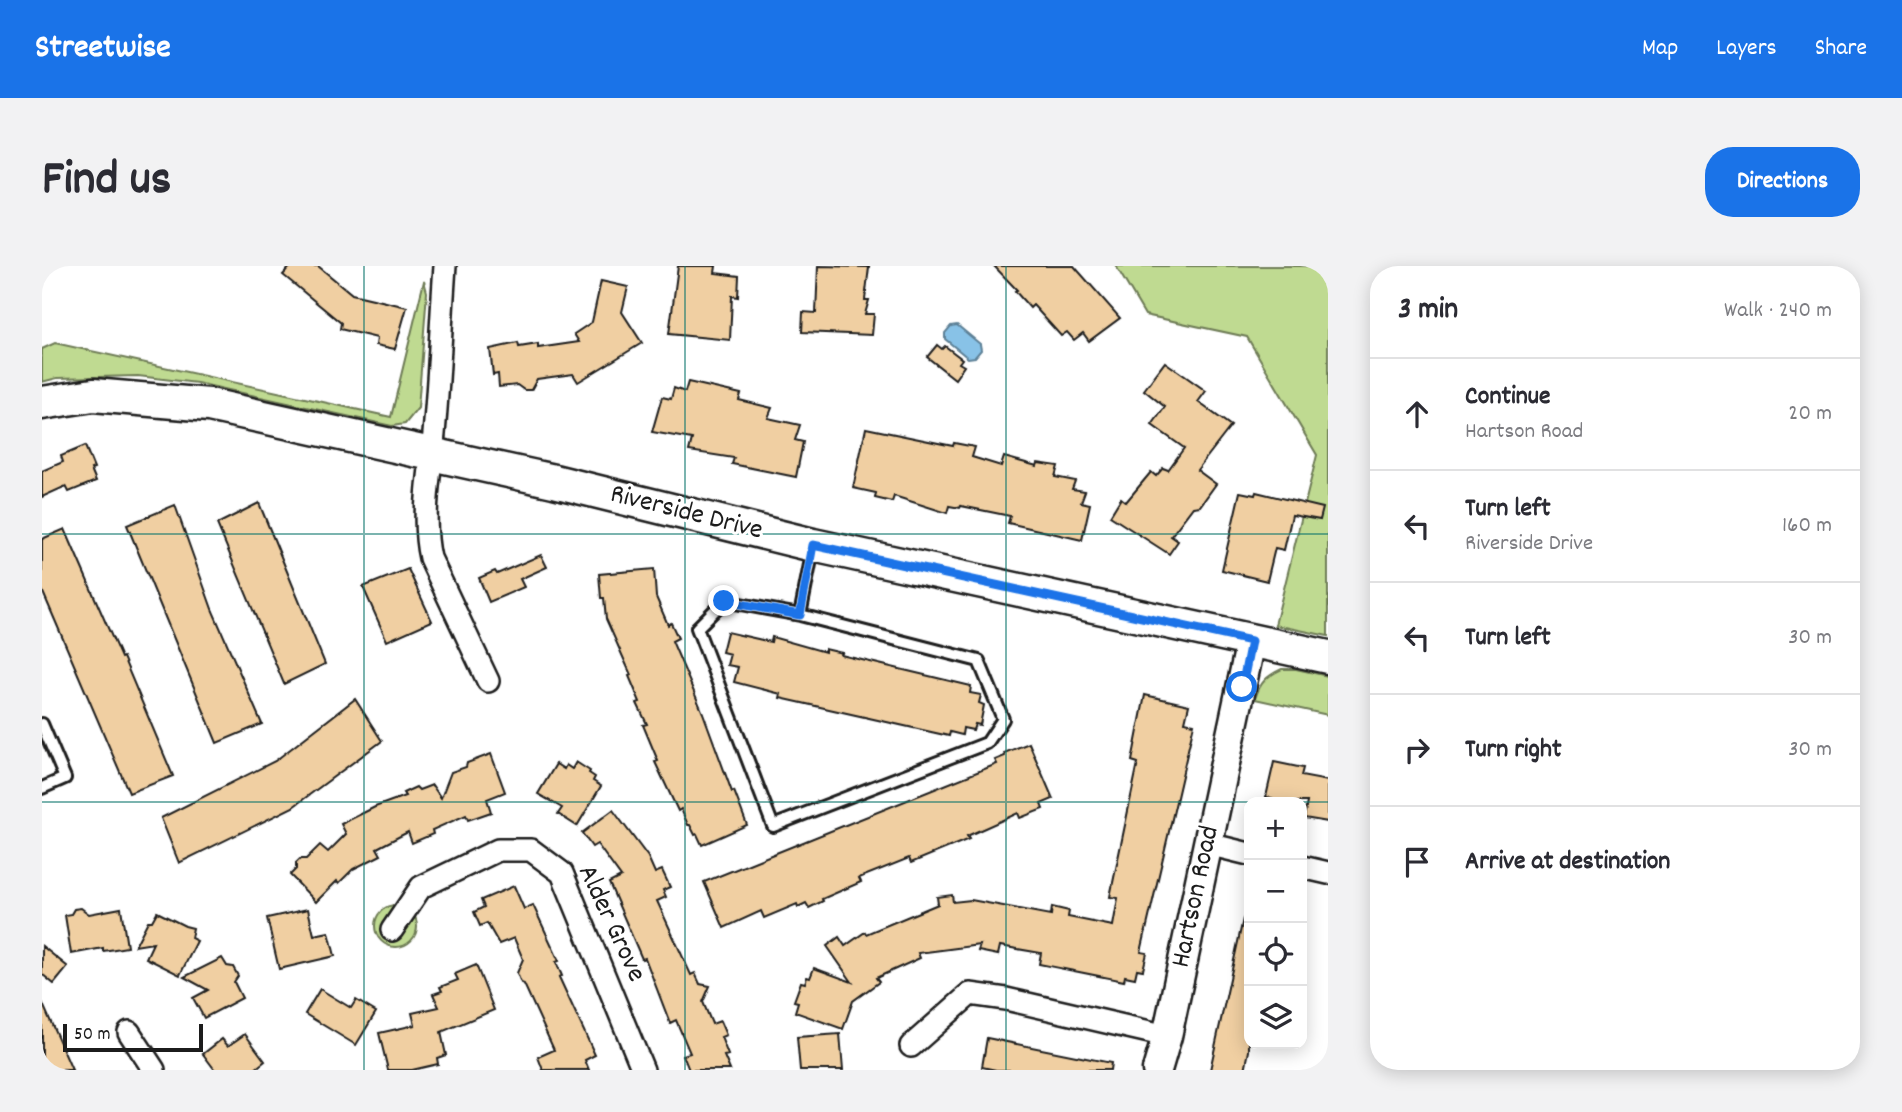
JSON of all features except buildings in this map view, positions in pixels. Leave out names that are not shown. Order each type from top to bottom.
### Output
[{"type":"main road","name":"Riverside Drive","points":[[42,402],[93,395],[209,405],[554,481],[813,545],[1328,657]]},
{"type":"street","points":[[444,266],[426,542],[430,558],[488,681]]},
{"type":"street","name":"Hartson Road","points":[[1157,1070],[1167,1036],[1251,641]]},
{"type":"street","points":[[1208,844],[1244,853]]},
{"type":"street","name":"Alder Grove","points":[[392,929],[421,887],[498,850],[531,850],[562,873],[643,1070]]},
{"type":"street","points":[[1307,868],[1328,873]]},
{"type":"street","points":[[911,1046],[970,993],[1167,1036]]},
{"type":"street","points":[[129,1032],[154,1070]]},
{"type":"lane","points":[[800,615],[813,545]]},
{"type":"lane","points":[[724,601],[800,615],[979,660],[1003,719],[987,743],[773,825],[697,628],[724,601]]},
{"type":"lane","points":[[42,724],[65,778],[42,788]]},
{"type":"green space","points":[[1116,266],[1328,266],[1328,636],[1275,625],[1317,455],[1247,337],[1145,315]]},
{"type":"green space","points":[[424,281],[427,292],[418,408],[405,424],[392,426],[197,383],[138,376],[57,378],[42,382],[42,349],[55,343],[391,417]]},
{"type":"green space","points":[[1282,669],[1296,669],[1328,676],[1328,715],[1255,699],[1265,680]]},
{"type":"green space","points":[[396,905],[411,911],[417,926],[411,941],[396,947],[381,941],[375,926],[381,911]]},
{"type":"water","points":[[957,325],[980,344],[981,350],[975,357],[968,358],[945,339],[945,333],[951,326]]},
{"type":"route","points":[[724,601],[800,615],[813,545],[1251,641],[1242,687]]}]
